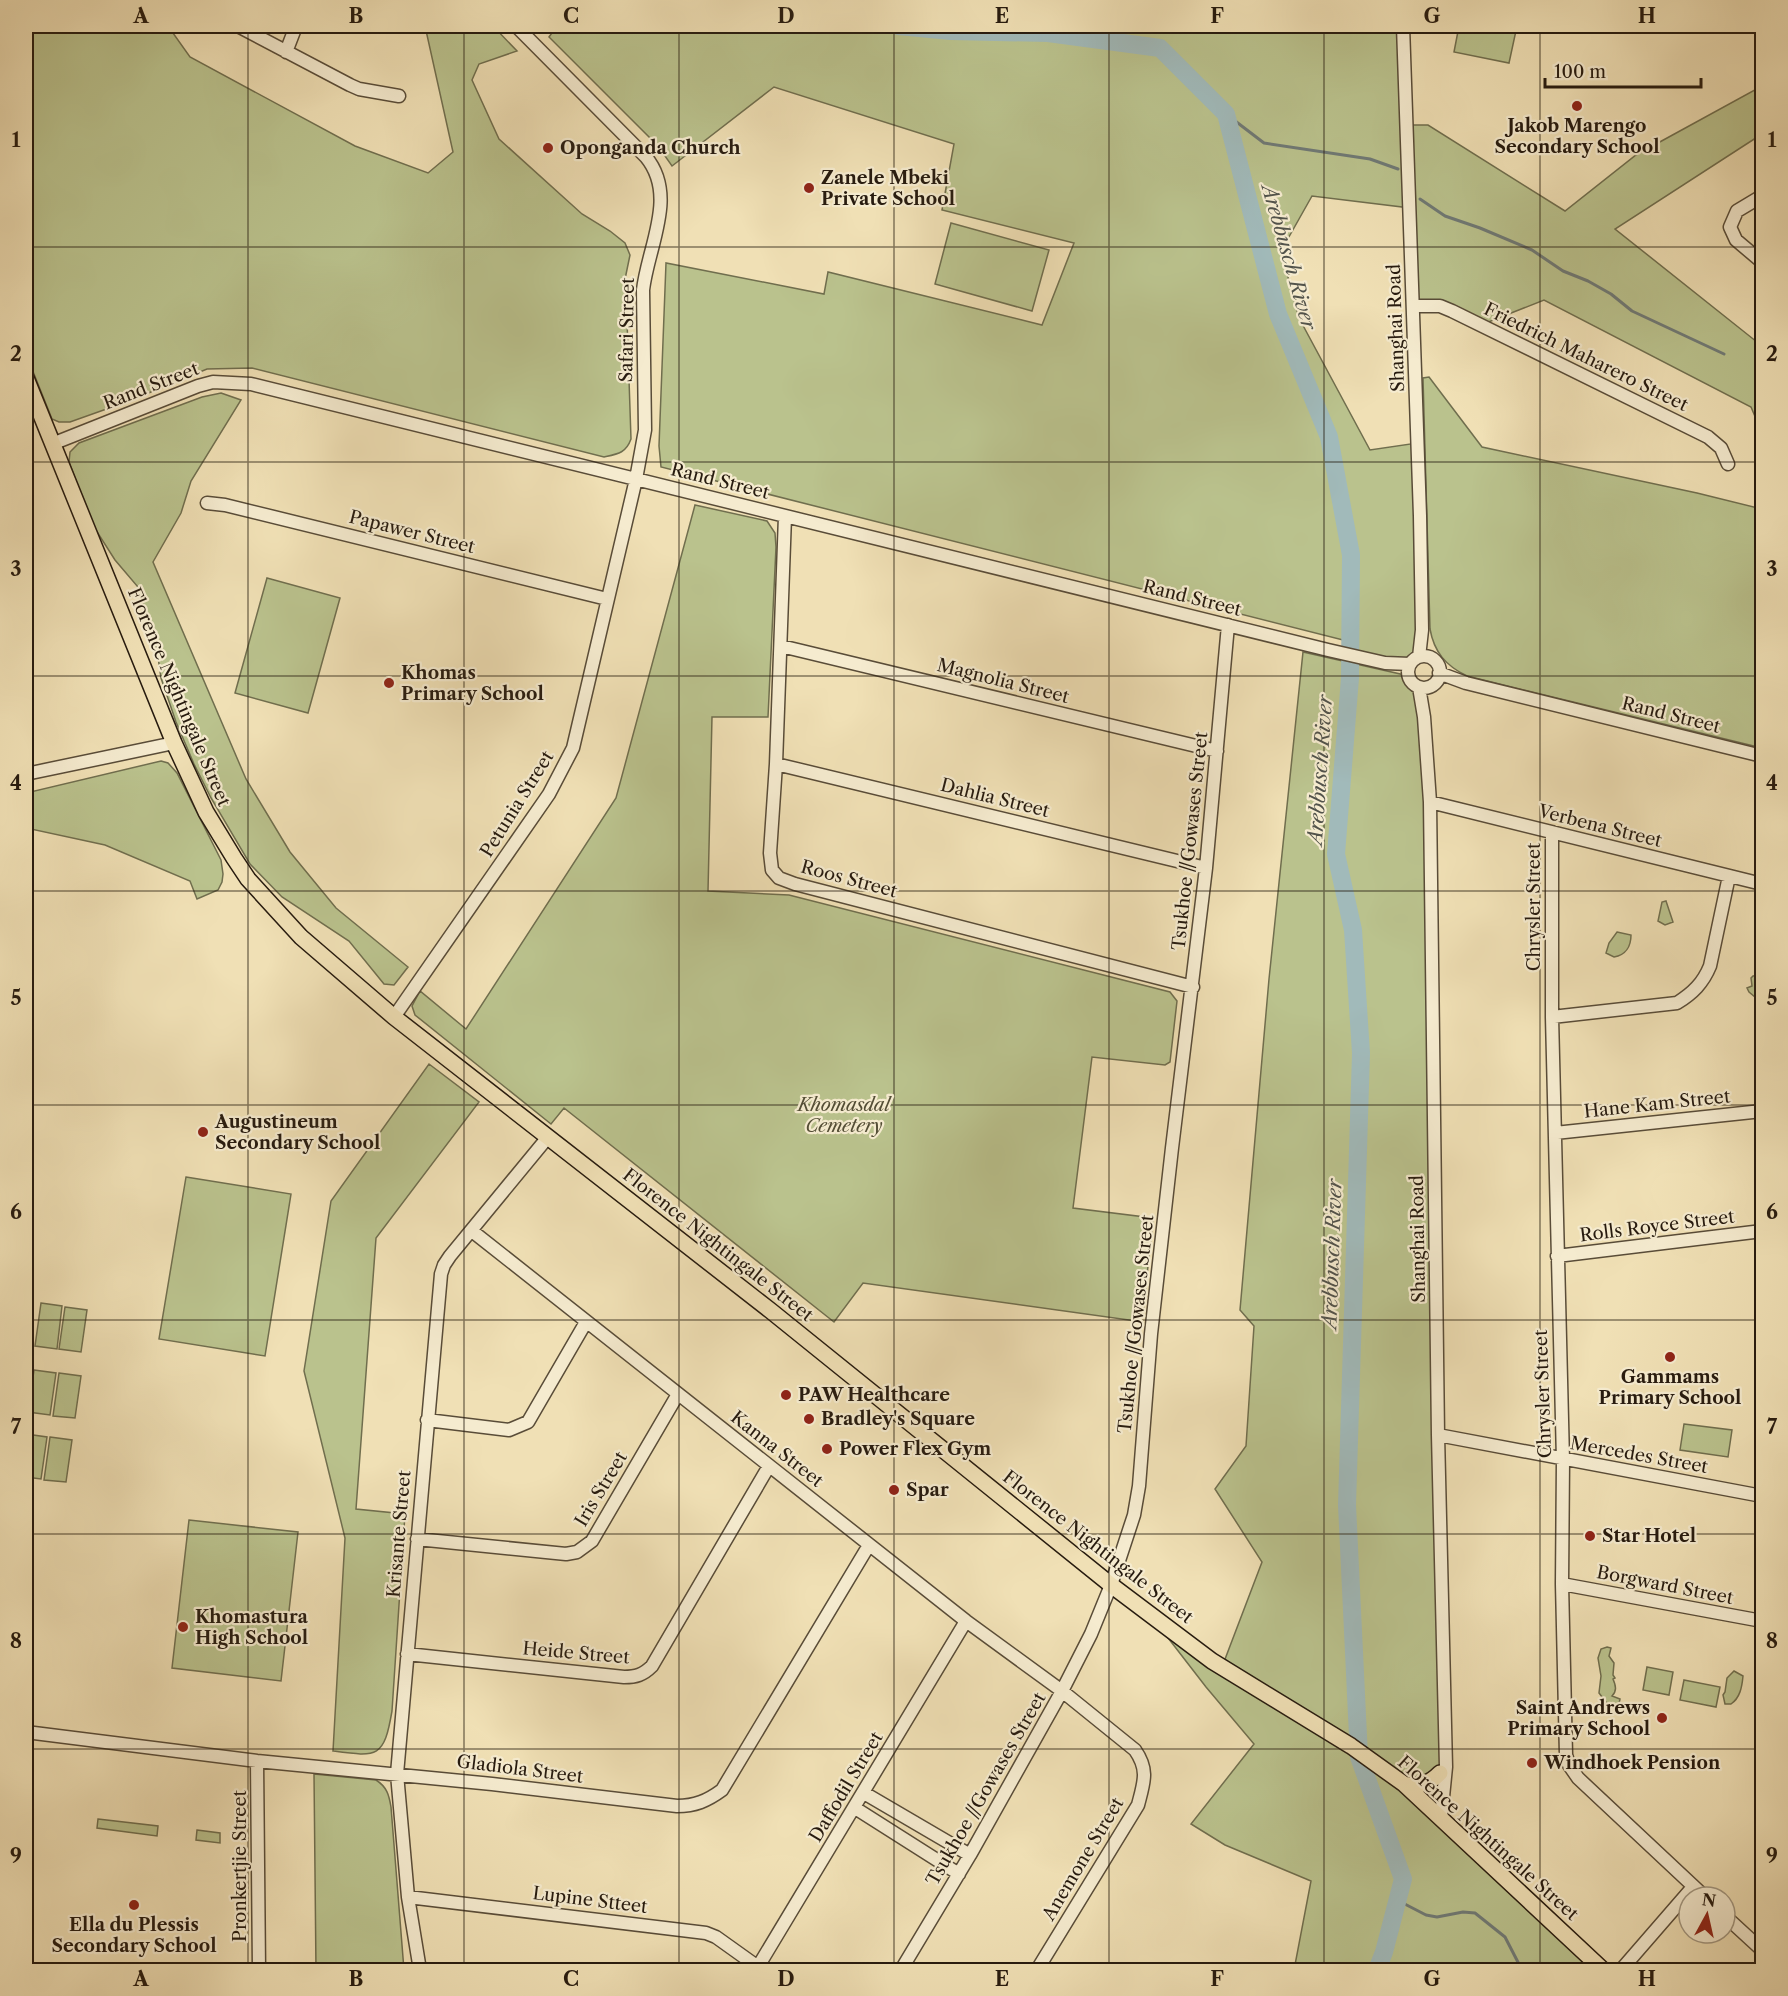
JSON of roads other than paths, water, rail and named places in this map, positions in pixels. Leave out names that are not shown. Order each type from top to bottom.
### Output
[{"type":"main road","name":"Florence Nightingale Street","points":[[26,378],[174,743],[206,812],[248,879],[301,938],[394,1017],[771,1311],[1111,1585],[1212,1661],[1351,1746],[1404,1784],[1603,1971]]},
{"type":"main road","points":[[1404,1784],[1423,1785],[1435,1778],[1442,1766]]},
{"type":"street","points":[[238,26],[359,89],[399,96]]},
{"type":"street","points":[[286,52],[296,26]]},
{"type":"street","name":"Safari Street","points":[[516,26],[646,156],[659,179],[662,204],[643,290],[645,430],[636,478]]},
{"type":"street","name":"Shanghai Road","points":[[1403,26],[1414,306],[1422,630],[1417,664]]},
{"type":"street","points":[[1762,196],[1737,211],[1730,227],[1736,240],[1762,262]]},
{"type":"street","name":"Friedrich Maharero Street","points":[[1414,306],[1440,306],[1452,311],[1708,437],[1721,448],[1728,464]]},
{"type":"street","name":"Rand Street","points":[[52,444],[198,386],[213,382],[232,382],[290,392],[1328,650],[1383,662],[1417,664]]},
{"type":"street","name":"Petunia Street","points":[[394,1017],[539,809],[573,748],[636,478]]},
{"type":"street","name":"Papawer Street","points":[[207,503],[225,505],[607,599]]},
{"type":"street","name":"Roos Street","points":[[785,516],[776,764],[770,853],[772,870],[779,878],[795,884],[1192,987]]},
{"type":"street","name":"Tsukhoe //Gowases Street","points":[[901,1971],[970,1855],[1062,1691],[1091,1634],[1132,1524],[1137,1496],[1151,1334],[1206,868],[1228,625]]},
{"type":"street","name":"Magnolia Street","points":[[781,646],[1217,751]]},
{"type":"street","points":[[1436,662],[1431,682],[1412,683],[1417,664],[1436,662]]},
{"type":"street","name":"Rand Street","points":[[1431,682],[1466,683],[1762,756]]},
{"type":"street","name":"Shanghai Road","points":[[1431,682],[1424,717],[1430,802],[1442,1766],[1446,1767],[1437,1814]]},
{"type":"street","points":[[26,774],[174,743]]},
{"type":"street","name":"Dahlia Street","points":[[776,764],[1206,868]]},
{"type":"street","name":"Verbena Street","points":[[1430,802],[1762,884]]},
{"type":"street","name":"Chrysler Street","points":[[1552,832],[1552,1017],[1563,1460],[1562,1584],[1565,1743],[1569,1765],[1578,1778],[1692,1885]]},
{"type":"street","points":[[1552,1017],[1677,1003],[1688,997],[1706,978],[1729,876]]},
{"type":"street","name":"Hane Kam Street","points":[[1555,1133],[1762,1111]]},
{"type":"street","name":"Krisante Street","points":[[420,1971],[408,1897],[397,1774],[441,1274],[450,1256],[548,1137]]},
{"type":"street","name":"Kanna Street","points":[[472,1231],[966,1621],[1062,1691]]},
{"type":"street","name":"Rolls Royce Street","points":[[1557,1256],[1762,1231]]},
{"type":"street","points":[[428,1420],[509,1430],[528,1422],[586,1322]]},
{"type":"street","name":"Iris Street","points":[[417,1539],[566,1554],[577,1552],[592,1541],[678,1394]]},
{"type":"street","name":"Mercedes Street","points":[[1438,1435],[1762,1496]]},
{"type":"street","name":"Heide Street","points":[[407,1654],[624,1677],[645,1674],[652,1666],[769,1466]]},
{"type":"street","name":"Gladiola Street","points":[[26,1732],[257,1761],[691,1806],[712,1798],[722,1790],[869,1545]]},
{"type":"street","name":"Borgward Street","points":[[1562,1584],[1762,1621]]},
{"type":"street","name":"Daffodil Street","points":[[757,1969],[966,1621]]},
{"type":"street","name":"Anemone Street","points":[[1037,1971],[1138,1805],[1143,1786],[1143,1761],[1135,1750],[1062,1691]]},
{"type":"street","name":"Pronkertjie Street","points":[[257,1761],[259,1971]]},
{"type":"street","points":[[864,1793],[970,1855]]},
{"type":"street","points":[[855,1808],[959,1874]]},
{"type":"street","name":"Lupine Stteet","points":[[408,1897],[706,1933],[716,1937],[757,1969]]},
{"type":"street","points":[[1621,1971],[1677,1907]]},
{"type":"street","points":[[1737,1927],[1762,1950]]},
{"type":"waterway","name":"Arebbusch River","points":[[898,26],[951,31],[1048,33],[1160,48],[1226,114],[1278,314],[1329,437],[1351,555],[1350,678],[1336,854],[1353,930],[1361,1053],[1347,1505],[1359,1757],[1403,1879],[1377,1970]]},
{"type":"waterway","points":[[1226,114],[1264,143],[1370,159],[1398,169]]},
{"type":"waterway","points":[[1420,199],[1445,216],[1532,250],[1563,271],[1611,294],[1632,311],[1724,354]]},
{"type":"waterway","points":[[1397,1900],[1426,1915],[1437,1917],[1463,1912],[1475,1913],[1505,1937],[1522,1970]]},
{"type":"place","name":"Jakob Marengo Secondary School","points":[[1577,106]]},
{"type":"place","name":"Oponganda Church","points":[[548,148]]},
{"type":"place","name":"Zanele Mbeki Private School","points":[[809,188]]},
{"type":"place","name":"Khomas Primary School","points":[[389,683]]},
{"type":"place","name":"Augustineum Secondary School","points":[[203,1132]]},
{"type":"place","name":"Gammams Primary School","points":[[1670,1357]]},
{"type":"place","name":"PAW Healthcare","points":[[786,1395]]},
{"type":"place","name":"Bradley's Square","points":[[809,1419]]},
{"type":"place","name":"Power Flex Gym","points":[[827,1449]]},
{"type":"place","name":"Spar","points":[[894,1490]]},
{"type":"place","name":"Star Hotel","points":[[1590,1536]]},
{"type":"place","name":"Khomastura High School","points":[[183,1627]]},
{"type":"place","name":"Saint Andrews Primary School","points":[[1662,1718]]},
{"type":"place","name":"Windhoek Pension","points":[[1532,1763]]},
{"type":"place","name":"Ella du Plessis Secondary School","points":[[134,1905]]},
{"type":"park label","name":"Khomasdal Cemetery","points":[[844,1115]]}]
